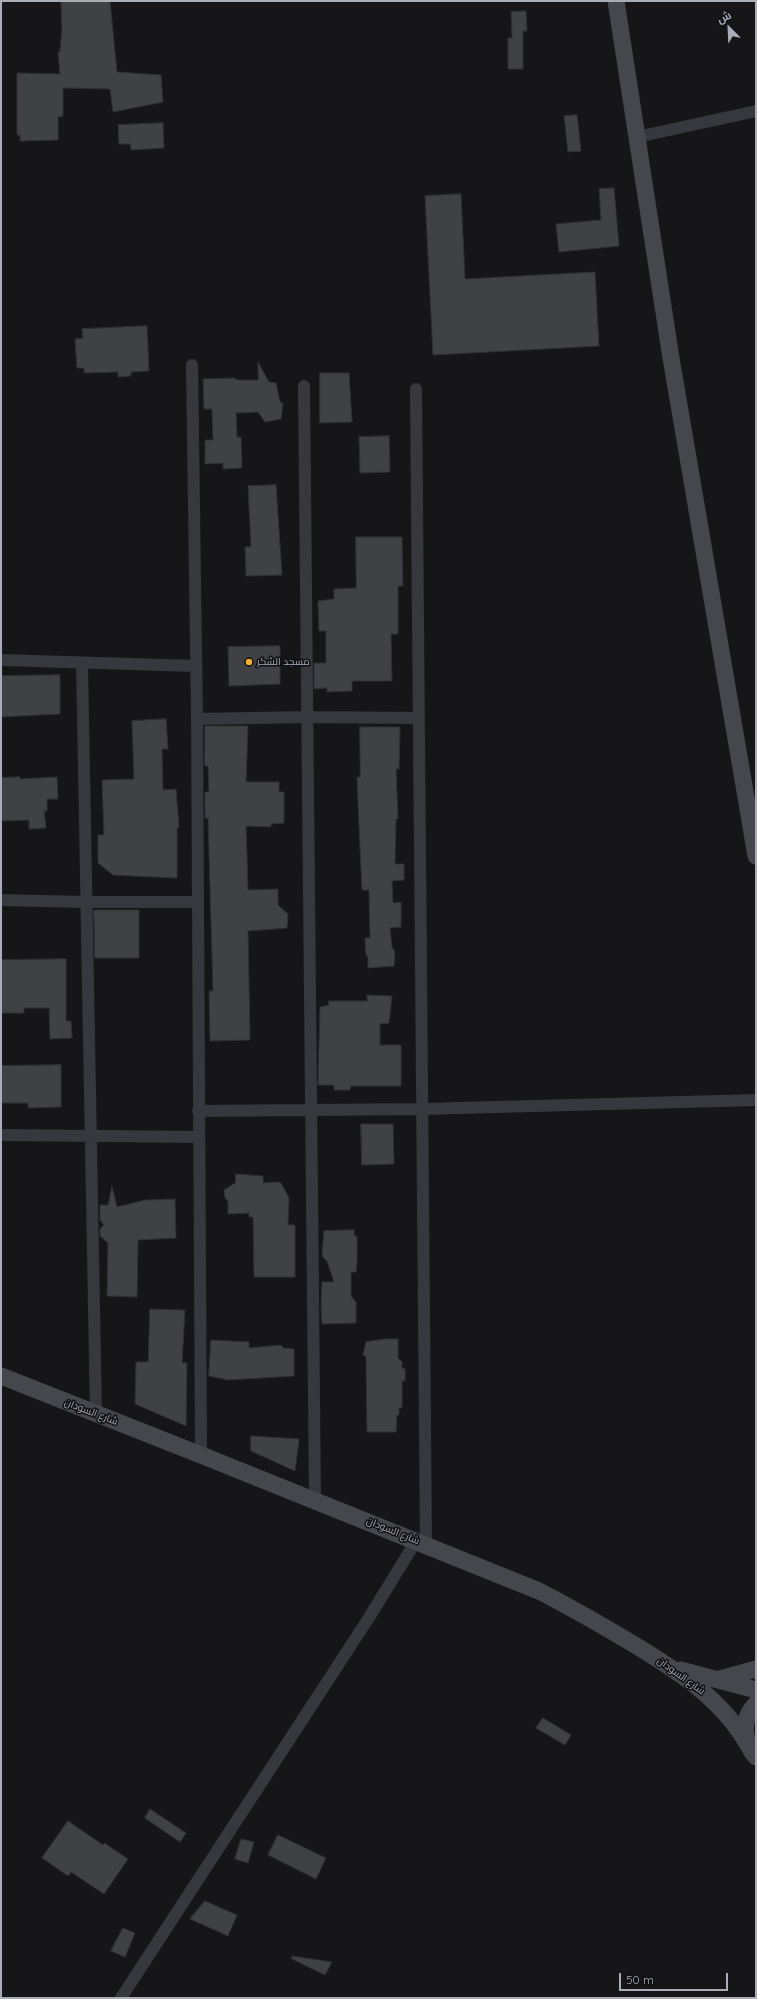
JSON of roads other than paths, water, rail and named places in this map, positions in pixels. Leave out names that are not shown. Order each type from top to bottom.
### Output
[{"type":"main road","points":[[616,1],[671,358],[756,856]]},
{"type":"main road","name":"شارع السودان","points":[[1,1376],[201,1454],[545,1595],[590,1618],[674,1668],[722,1709],[741,1732],[752,1751]]},
{"type":"main road","points":[[674,1668],[756,1690]]},
{"type":"main road","points":[[718,1680],[756,1669]]},
{"type":"main road","points":[[752,1751],[746,1725],[749,1715],[756,1704]]},
{"type":"street","points":[[638,137],[756,111]]},
{"type":"street","points":[[192,365],[197,719],[201,1454]]},
{"type":"street","points":[[304,386],[315,1500]]},
{"type":"street","points":[[121,1998],[370,1616],[421,1543],[422,1109],[416,389]]},
{"type":"street","points":[[1,660],[196,666]]},
{"type":"street","points":[[82,663],[96,1414]]},
{"type":"street","points":[[197,719],[307,717],[419,718]]},
{"type":"street","points":[[1,900],[198,902]]},
{"type":"street","points":[[198,1110],[422,1109],[756,1100]]},
{"type":"street","points":[[1,1135],[199,1137]]},
{"type":"place","name":"مسجد الشكر","points":[[249,662]]}]
